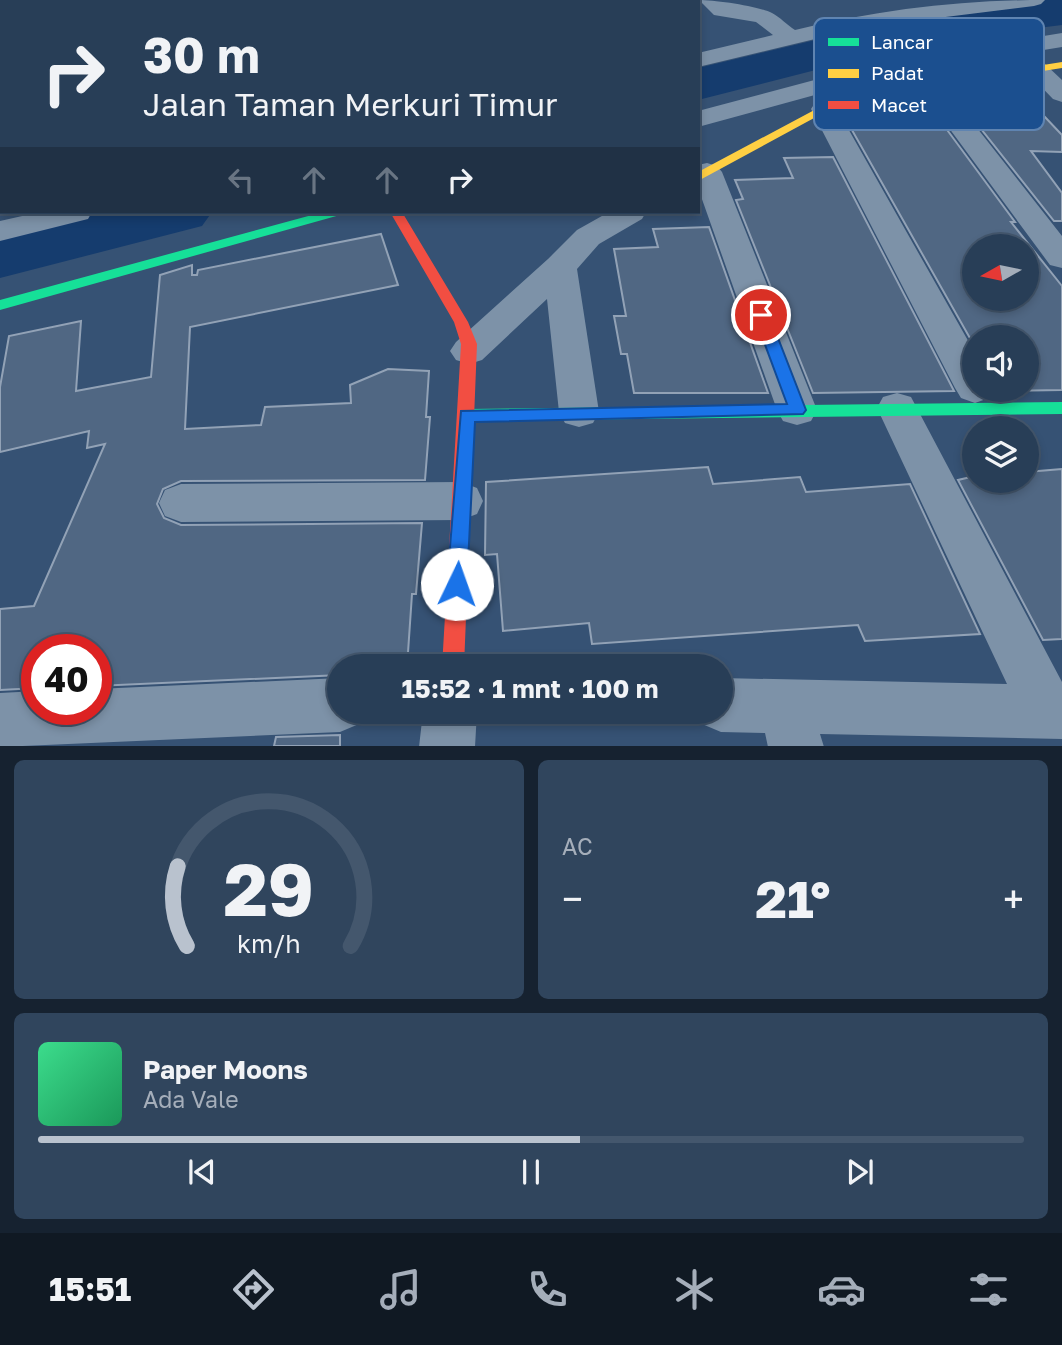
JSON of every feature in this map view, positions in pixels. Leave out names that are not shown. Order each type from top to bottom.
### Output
[{"type":"street","points":[[710,0],[722,10],[763,17],[791,38]]},
{"type":"street","points":[[870,18],[903,7],[1034,0]]},
{"type":"street","points":[[700,60],[814,32]]},
{"type":"street","points":[[1044,43],[1062,40]]},
{"type":"street","points":[[1044,68],[1062,65]]},
{"type":"street","points":[[1044,77],[1062,94]]},
{"type":"street","points":[[700,118],[814,87]]},
{"type":"street","points":[[797,410],[703,174],[814,113]]},
{"type":"street","points":[[836,130],[962,364]]},
{"type":"street","points":[[965,130],[1062,258]]},
{"type":"street","points":[[0,231],[69,214]]},
{"type":"street","points":[[0,305],[329,214]]},
{"type":"street","points":[[397,214],[461,322],[469,351],[454,654]]},
{"type":"street","points":[[469,351],[560,267],[588,237],[628,214]]},
{"type":"street","points":[[560,267],[579,412]]},
{"type":"street","points":[[467,415],[897,408],[962,398]]},
{"type":"street","points":[[1020,402],[1062,408]]},
{"type":"street","points":[[733,709],[791,726],[1056,712],[897,408]]},
{"type":"street","points":[[181,503],[461,501]]},
{"type":"street","points":[[0,720],[62,732],[327,706]]},
{"type":"street","points":[[447,746],[449,724]]},
{"type":"building","points":[[1044,116],[1062,135],[1062,152],[1031,151],[1062,193],[1062,221],[1054,221],[982,130],[1044,130]]},
{"type":"building","points":[[852,130],[947,130],[1015,222],[1011,222],[1021,234],[962,234],[962,312],[1040,312],[1040,258],[1062,286],[1062,390],[1039,390],[1039,325],[963,325]]},
{"type":"building","points":[[833,157],[954,391],[813,393],[736,200],[743,199],[735,180],[793,178],[784,158]]},
{"type":"building","points":[[709,227],[768,393],[634,393],[627,354],[621,354],[614,316],[626,316],[614,249],[658,247],[653,229]]},
{"type":"building","points":[[381,234],[398,285],[190,327],[185,429],[261,425],[265,407],[351,403],[350,385],[388,369],[429,371],[426,417],[430,417],[425,480],[181,481],[163,489],[157,504],[164,518],[181,525],[422,523],[416,594],[412,594],[408,654],[327,654],[327,676],[112,685],[112,634],[21,634],[21,689],[0,690],[0,609],[34,606],[105,444],[87,448],[89,431],[0,452],[0,387],[9,336],[81,321],[76,391],[151,377],[160,275],[192,265],[192,275],[197,275],[198,270]]},
{"type":"building","points":[[708,467],[713,484],[800,477],[806,492],[910,484],[980,634],[865,641],[858,625],[592,644],[589,623],[503,631],[497,554],[485,555],[486,482]]},
{"type":"building","points":[[1062,469],[1062,639],[1043,640],[965,493],[1039,493],[1039,471]]},
{"type":"building","points":[[340,735],[340,746],[274,746],[276,737]]},
{"type":"waterway","points":[[1007,18],[1062,11]]},
{"type":"waterway","points":[[700,84],[814,55]]},
{"type":"waterway","points":[[0,256],[171,214]]},
{"type":"traffic: fast","points":[[0,305],[329,214]]},
{"type":"traffic: fast","points":[[467,415],[1062,408]]},
{"type":"traffic: slow","points":[[1044,68],[1062,65]]},
{"type":"traffic: slow","points":[[700,176],[814,114]]},
{"type":"traffic: jam","points":[[397,214],[461,322],[469,344],[454,654]]},
{"type":"route","points":[[457,584],[467,415],[797,410],[761,315]]}]
